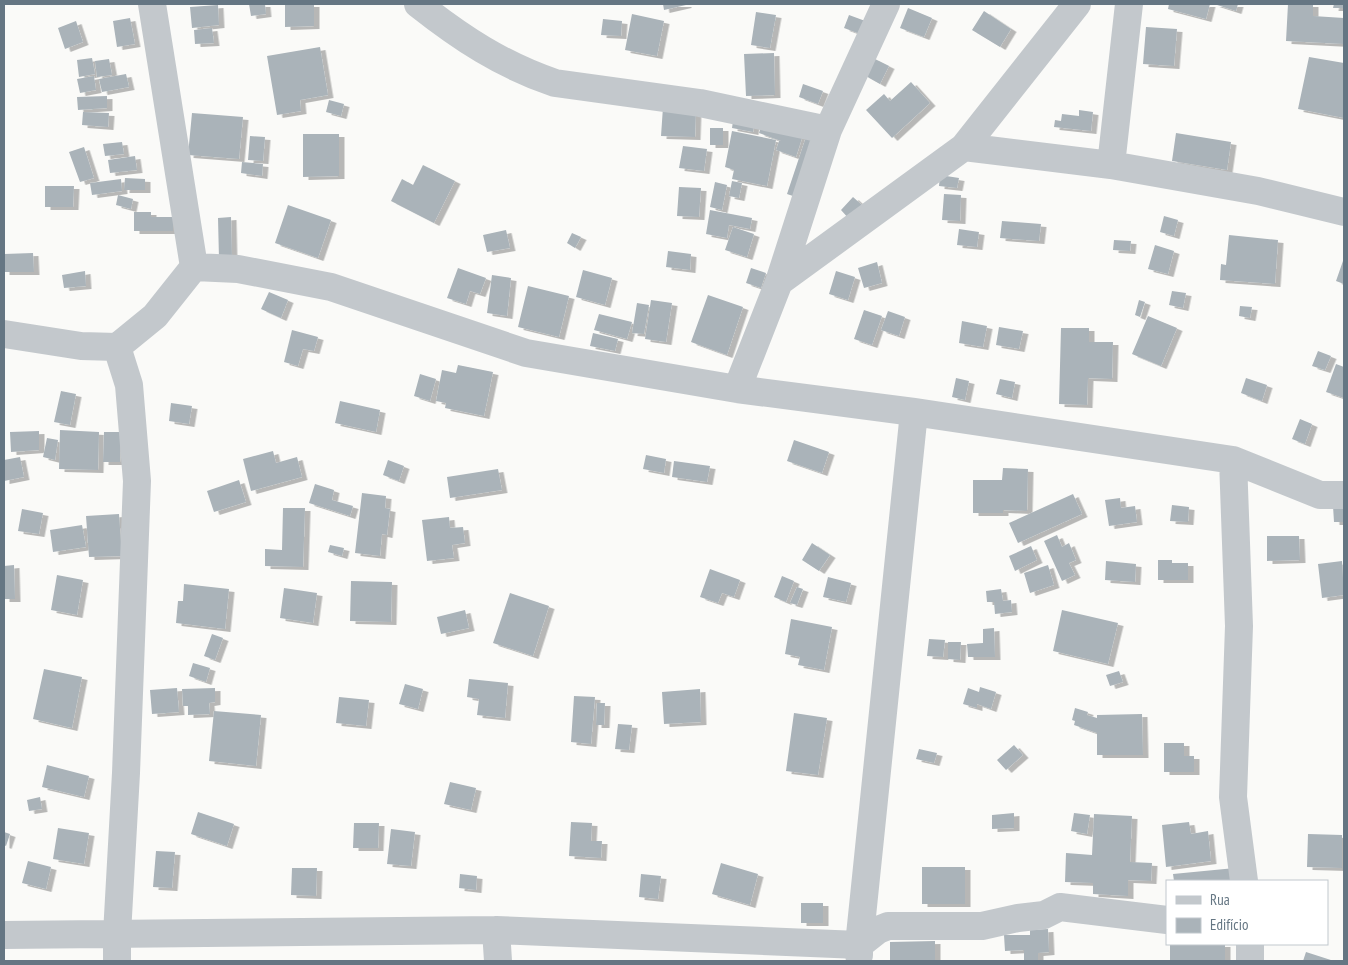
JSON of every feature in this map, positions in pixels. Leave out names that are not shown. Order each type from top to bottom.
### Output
[{"type":"street","points":[[4,334],[81,346],[117,347],[155,316],[194,267],[152,4]]},
{"type":"street","points":[[418,4],[454,32],[500,60],[532,76],[555,83],[700,103],[828,130]]},
{"type":"street","points":[[737,389],[779,282],[828,130],[886,4]]},
{"type":"street","points":[[779,282],[964,147],[1078,4]]},
{"type":"street","points":[[1111,165],[1129,4]]},
{"type":"street","points":[[964,147],[1111,165],[1258,191],[1344,212]]},
{"type":"street","points":[[194,267],[238,269],[331,287],[526,353],[737,389],[914,412],[1233,460],[1320,494],[1344,495]]},
{"type":"street","points":[[117,347],[130,385],[137,481],[126,773],[116,934],[117,961]]},
{"type":"street","points":[[859,953],[914,412]]},
{"type":"street","points":[[1233,460],[1239,626],[1234,797],[1244,880]]},
{"type":"street","points":[[859,953],[878,930],[888,926],[982,926],[1018,918],[1044,915],[1060,907],[1166,920]]},
{"type":"street","points":[[496,930],[498,961]]},
{"type":"street","points":[[4,935],[496,930],[859,953]]},
{"type":"street","points":[[1250,945],[1250,961]]},
{"type":"building","points":[[249,4],[265,4],[266,14],[251,16]]},
{"type":"building","points":[[285,4],[314,4],[314,26],[285,27]]},
{"type":"building","points":[[663,4],[686,4],[686,5],[664,10]]},
{"type":"building","points":[[1169,4],[1210,4],[1206,19],[1168,9]]},
{"type":"building","points":[[1214,4],[1238,4],[1236,11]]},
{"type":"building","points":[[1288,4],[1313,4],[1313,16],[1344,18],[1344,44],[1286,41]]},
{"type":"building","points":[[1334,4],[1344,4],[1344,8],[1333,8]]},
{"type":"building","points":[[218,5],[219,25],[192,28],[190,7]]},
{"type":"building","points":[[908,8],[932,18],[924,37],[900,28]]},
{"type":"building","points":[[984,11],[1011,29],[1000,47],[972,30]]},
{"type":"building","points":[[756,12],[776,15],[770,48],[751,45]]},
{"type":"building","points":[[632,14],[664,21],[657,56],[625,50]]},
{"type":"building","points":[[849,15],[868,22],[863,35],[844,28]]},
{"type":"building","points":[[130,18],[135,44],[117,47],[113,21]]},
{"type":"building","points":[[603,19],[622,21],[621,36],[601,35]]},
{"type":"building","points":[[76,21],[83,42],[65,49],[58,28]]},
{"type":"building","points":[[1146,27],[1177,29],[1174,66],[1143,64]]},
{"type":"building","points":[[212,28],[214,43],[195,44],[194,30]]},
{"type":"building","points":[[320,47],[328,95],[300,100],[301,111],[277,115],[267,56]]},
{"type":"building","points":[[774,53],[775,95],[746,96],[744,54]]},
{"type":"building","points":[[1309,57],[1344,63],[1344,118],[1298,109]]},
{"type":"building","points":[[92,58],[95,74],[79,77],[77,60]]},
{"type":"building","points":[[873,58],[889,66],[880,84],[864,75]]},
{"type":"building","points":[[109,59],[112,75],[97,77],[95,61]]},
{"type":"building","points":[[126,74],[129,87],[102,92],[99,79]]},
{"type":"building","points":[[94,76],[96,90],[80,93],[77,79]]},
{"type":"building","points":[[911,82],[930,103],[892,138],[866,110],[884,94],[890,101]]},
{"type":"building","points":[[803,84],[823,91],[818,104],[799,97]]},
{"type":"building","points":[[107,96],[107,108],[78,110],[77,97]]},
{"type":"building","points":[[329,100],[344,104],[341,116],[326,112]]},
{"type":"building","points":[[663,107],[696,109],[695,137],[661,136]]},
{"type":"building","points":[[1079,110],[1093,112],[1091,131],[1054,127],[1055,120],[1061,121],[1062,114],[1079,116]]},
{"type":"building","points":[[83,112],[109,113],[108,127],[82,125]]},
{"type":"building","points":[[192,113],[243,117],[239,159],[188,155]]},
{"type":"building","points":[[733,121],[754,126],[753,132],[732,128]]},
{"type":"building","points":[[763,121],[803,135],[796,157],[776,150],[779,141],[781,141],[759,133]]},
{"type":"building","points":[[710,128],[723,128],[723,145],[710,145]]},
{"type":"building","points":[[732,131],[776,140],[767,186],[732,179],[734,170],[725,167]]},
{"type":"building","points":[[1176,133],[1231,142],[1227,170],[1172,161]]},
{"type":"building","points":[[303,134],[339,134],[339,176],[303,177]]},
{"type":"building","points":[[250,136],[265,137],[263,161],[248,160]]},
{"type":"building","points":[[806,137],[816,140],[796,197],[787,194]]},
{"type":"building","points":[[122,142],[124,154],[105,156],[103,144]]},
{"type":"building","points":[[683,146],[707,149],[704,171],[679,168]]},
{"type":"building","points":[[84,147],[94,178],[80,182],[69,152]]},
{"type":"building","points":[[135,156],[137,170],[110,173],[108,160]]},
{"type":"building","points":[[242,162],[263,164],[262,176],[241,173]]},
{"type":"building","points":[[423,165],[455,181],[434,223],[391,201],[402,179],[413,185]]},
{"type":"building","points":[[940,175],[959,178],[957,188],[939,186]]},
{"type":"building","points":[[125,178],[145,179],[145,190],[124,190]]},
{"type":"building","points":[[121,179],[122,191],[92,195],[90,183]]},
{"type":"building","points":[[732,181],[742,183],[739,198],[729,196]]},
{"type":"building","points":[[715,182],[727,185],[722,210],[710,207]]},
{"type":"building","points":[[45,186],[74,186],[73,207],[45,207]]},
{"type":"building","points":[[679,187],[701,188],[699,217],[677,216]]},
{"type":"building","points":[[944,194],[961,195],[960,221],[942,220]]},
{"type":"building","points":[[118,195],[133,199],[131,209],[116,205]]},
{"type":"building","points":[[853,197],[863,206],[850,220],[841,210]]},
{"type":"building","points":[[288,205],[331,220],[318,258],[275,243]]},
{"type":"building","points":[[710,210],[752,218],[750,229],[729,225],[727,238],[706,234]]},
{"type":"building","points":[[134,212],[151,212],[151,217],[173,217],[173,231],[134,231]]},
{"type":"building","points":[[1164,216],[1178,220],[1174,236],[1160,232]]},
{"type":"building","points":[[231,217],[232,259],[219,259],[218,218]]},
{"type":"building","points":[[1002,221],[1041,224],[1039,241],[1000,238]]},
{"type":"building","points":[[733,227],[754,234],[747,257],[725,250]]},
{"type":"building","points":[[959,229],[979,232],[977,247],[957,245]]},
{"type":"building","points":[[506,230],[510,248],[487,252],[483,235]]},
{"type":"building","points":[[572,233],[581,237],[575,248],[567,243]]},
{"type":"building","points":[[1229,235],[1278,240],[1275,284],[1220,280],[1221,264],[1226,265]]},
{"type":"building","points":[[1114,240],[1131,241],[1130,251],[1113,250]]},
{"type":"building","points":[[1155,245],[1174,251],[1168,274],[1148,269]]},
{"type":"building","points":[[668,251],[691,254],[690,270],[666,267]]},
{"type":"building","points":[[33,253],[34,272],[4,272],[4,254]]},
{"type":"building","points":[[1344,258],[1344,284],[1336,281]]},
{"type":"building","points":[[877,262],[882,283],[864,288],[858,268]]},
{"type":"building","points":[[458,268],[486,278],[480,294],[470,291],[466,304],[447,298]]},
{"type":"building","points":[[751,268],[766,273],[761,288],[746,283]]},
{"type":"building","points":[[583,270],[612,278],[605,305],[576,297]]},
{"type":"building","points":[[85,271],[86,286],[64,288],[62,275]]},
{"type":"building","points":[[836,271],[855,277],[848,300],[829,294]]},
{"type":"building","points":[[492,275],[511,278],[507,316],[487,313]]},
{"type":"building","points":[[528,286],[569,296],[559,337],[518,327]]},
{"type":"building","points":[[1172,291],[1186,293],[1183,308],[1169,305]]},
{"type":"building","points":[[269,292],[288,300],[281,318],[261,309]]},
{"type":"building","points":[[708,295],[743,307],[727,355],[691,342]]},
{"type":"building","points":[[651,300],[672,303],[666,342],[645,339]]},
{"type":"building","points":[[1139,300],[1145,302],[1140,317],[1135,315]]},
{"type":"building","points":[[637,303],[649,305],[644,334],[632,333]]},
{"type":"building","points":[[1240,306],[1252,307],[1250,318],[1239,316]]},
{"type":"building","points":[[864,310],[882,316],[872,345],[854,339]]},
{"type":"building","points":[[888,311],[905,317],[899,336],[881,330]]},
{"type":"building","points":[[599,314],[632,322],[627,339],[594,330]]},
{"type":"building","points":[[1148,316],[1177,328],[1161,366],[1132,354]]},
{"type":"building","points":[[962,321],[987,326],[983,347],[959,343]]},
{"type":"building","points":[[999,327],[1023,331],[1019,349],[996,345]]},
{"type":"building","points":[[1061,328],[1089,328],[1089,342],[1113,342],[1112,379],[1088,378],[1087,405],[1059,404]]},
{"type":"building","points":[[292,330],[318,337],[314,351],[303,349],[298,366],[284,362]]},
{"type":"building","points":[[593,333],[618,339],[615,351],[590,346]]},
{"type":"building","points":[[1318,351],[1331,356],[1325,370],[1312,366]]},
{"type":"building","points":[[1336,364],[1344,367],[1344,398],[1326,392]]},
{"type":"building","points":[[458,365],[493,372],[484,416],[445,408],[446,403],[436,401],[442,370],[456,373]]},
{"type":"building","points":[[420,374],[436,379],[430,401],[414,396]]},
{"type":"building","points":[[956,378],[969,381],[965,400],[952,397]]},
{"type":"building","points":[[1246,378],[1267,385],[1262,401],[1241,393]]},
{"type":"building","points":[[1000,379],[1015,382],[1012,398],[996,394]]},
{"type":"building","points":[[61,391],[76,394],[70,425],[54,422]]},
{"type":"building","points":[[340,401],[380,410],[376,432],[335,423]]},
{"type":"building","points":[[171,403],[192,406],[189,424],[169,421]]},
{"type":"building","points":[[1300,419],[1312,424],[1305,444],[1292,439]]},
{"type":"building","points":[[60,430],[99,432],[98,470],[59,469]]},
{"type":"building","points":[[39,431],[39,450],[11,452],[10,432]]},
{"type":"building","points":[[104,432],[121,432],[120,462],[103,462]]},
{"type":"building","points":[[47,438],[58,440],[55,460],[43,457]]},
{"type":"building","points":[[794,440],[829,452],[822,473],[787,461]]},
{"type":"building","points":[[273,451],[276,463],[297,457],[302,477],[251,491],[243,459]]},
{"type":"building","points":[[646,455],[666,459],[664,473],[643,469]]},
{"type":"building","points":[[20,457],[24,477],[4,481],[4,460]]},
{"type":"building","points":[[388,460],[404,466],[399,481],[383,475]]},
{"type":"building","points":[[674,461],[710,466],[707,482],[672,477]]},
{"type":"building","points":[[1003,468],[1028,469],[1027,511],[1003,510],[1003,513],[973,513],[973,480],[1002,480]]},
{"type":"building","points":[[498,469],[502,490],[450,498],[447,477]]},
{"type":"building","points":[[239,480],[246,502],[214,512],[207,491]]},
{"type":"building","points":[[315,484],[334,490],[332,500],[353,506],[350,516],[309,503]]},
{"type":"building","points":[[362,493],[386,496],[385,508],[390,509],[387,535],[382,534],[380,556],[355,553]]},
{"type":"building","points":[[1073,494],[1082,514],[1018,543],[1009,523]]},
{"type":"building","points":[[1120,498],[1121,508],[1135,506],[1137,522],[1109,526],[1105,500]]},
{"type":"building","points":[[1172,505],[1189,507],[1188,522],[1170,521]]},
{"type":"building","points":[[1333,506],[1344,506],[1344,522],[1334,522]]},
{"type":"building","points":[[283,508],[305,508],[303,567],[265,566],[265,549],[282,550]]},
{"type":"building","points":[[22,509],[43,513],[39,534],[18,531]]},
{"type":"building","points":[[119,514],[122,556],[89,557],[86,516]]},
{"type":"building","points":[[449,517],[450,528],[463,527],[465,543],[452,545],[454,558],[427,561],[422,520]]},
{"type":"building","points":[[82,525],[86,547],[53,552],[50,530]]},
{"type":"building","points":[[1057,535],[1062,547],[1069,543],[1076,560],[1069,563],[1075,575],[1062,581],[1044,541]]},
{"type":"building","points":[[1267,536],[1299,536],[1300,560],[1267,561]]},
{"type":"building","points":[[812,543],[830,555],[819,571],[802,560]]},
{"type":"building","points":[[330,545],[344,548],[342,556],[328,552]]},
{"type":"building","points":[[1031,546],[1037,560],[1015,571],[1009,556]]},
{"type":"building","points":[[1158,560],[1172,560],[1172,563],[1188,563],[1188,580],[1158,580]]},
{"type":"building","points":[[1106,561],[1136,564],[1135,582],[1105,580]]},
{"type":"building","points":[[1342,561],[1344,595],[1322,598],[1318,564]]},
{"type":"building","points":[[14,565],[15,599],[4,599],[4,566]]},
{"type":"building","points":[[1048,565],[1054,585],[1030,593],[1024,573]]},
{"type":"building","points":[[710,569],[740,580],[734,597],[722,593],[718,603],[700,597]]},
{"type":"building","points":[[57,575],[83,580],[77,615],[51,610]]},
{"type":"building","points":[[782,576],[794,581],[786,602],[774,597]]},
{"type":"building","points":[[828,577],[851,583],[846,602],[823,597]]},
{"type":"building","points":[[351,581],[392,582],[391,622],[350,621]]},
{"type":"building","points":[[184,584],[229,589],[225,629],[176,623],[178,601],[183,601]]},
{"type":"building","points":[[797,587],[803,589],[797,605],[790,603]]},
{"type":"building","points":[[284,588],[317,593],[313,623],[280,618]]},
{"type":"building","points":[[1001,589],[1003,601],[1011,600],[1012,612],[995,614],[994,602],[987,602],[986,591]]},
{"type":"building","points":[[510,593],[549,606],[533,656],[493,643]]},
{"type":"building","points":[[465,610],[469,628],[441,634],[437,617]]},
{"type":"building","points":[[1062,610],[1118,623],[1108,664],[1053,651]]},
{"type":"building","points":[[791,619],[832,627],[824,670],[798,665],[800,657],[785,654]]},
{"type":"building","points":[[994,628],[995,657],[968,657],[967,644],[983,643],[983,629]]},
{"type":"building","points":[[212,634],[223,638],[215,660],[204,656]]},
{"type":"building","points":[[929,639],[945,640],[943,657],[927,656]]},
{"type":"building","points":[[948,642],[961,642],[960,660],[948,659]]},
{"type":"building","points":[[193,663],[210,668],[206,682],[189,676]]},
{"type":"building","points":[[44,669],[82,677],[72,728],[33,719]]},
{"type":"building","points":[[1119,671],[1123,682],[1110,686],[1106,675]]},
{"type":"building","points":[[469,679],[508,683],[505,718],[477,715],[479,699],[467,697]]},
{"type":"building","points":[[405,684],[423,689],[418,709],[399,704]]},
{"type":"building","points":[[980,687],[996,692],[991,709],[977,704],[977,708],[963,704],[968,688],[979,692]]},
{"type":"building","points":[[177,688],[179,712],[152,714],[150,690]]},
{"type":"building","points":[[215,688],[215,702],[209,703],[210,714],[188,715],[188,706],[183,706],[182,689]]},
{"type":"building","points":[[700,689],[701,722],[664,724],[662,692]]},
{"type":"building","points":[[574,696],[595,697],[591,744],[571,742]]},
{"type":"building","points":[[339,697],[369,700],[366,726],[336,723]]},
{"type":"building","points":[[597,703],[605,703],[604,725],[596,725]]},
{"type":"building","points":[[1075,708],[1088,712],[1087,715],[1097,718],[1097,715],[1142,714],[1143,755],[1097,755],[1097,733],[1074,725],[1075,721],[1072,720]]},
{"type":"building","points":[[214,711],[261,715],[256,766],[209,761]]},
{"type":"building","points":[[794,713],[827,718],[818,775],[786,771]]},
{"type":"building","points":[[618,724],[632,725],[629,750],[615,749]]},
{"type":"building","points":[[1164,743],[1184,743],[1184,756],[1194,756],[1194,772],[1164,772]]},
{"type":"building","points":[[1014,745],[1023,755],[1006,770],[997,760]]},
{"type":"building","points":[[919,749],[937,753],[934,763],[916,759]]},
{"type":"building","points":[[47,765],[89,776],[84,797],[42,787]]},
{"type":"building","points":[[450,782],[476,788],[471,810],[444,804]]},
{"type":"building","points":[[40,797],[42,809],[29,811],[27,800]]},
{"type":"building","points":[[198,812],[234,824],[227,846],[191,834]]},
{"type":"building","points":[[1014,813],[1014,828],[992,829],[992,815]]},
{"type":"building","points":[[1074,813],[1090,815],[1087,834],[1071,831]]},
{"type":"building","points":[[1094,814],[1132,816],[1130,862],[1152,863],[1151,881],[1128,880],[1128,896],[1093,894],[1093,883],[1065,882],[1066,853],[1092,855]]},
{"type":"building","points":[[571,822],[592,823],[591,841],[602,841],[601,858],[569,856]]},
{"type":"building","points":[[1189,822],[1191,834],[1208,831],[1211,861],[1166,867],[1162,825]]},
{"type":"building","points":[[354,823],[379,823],[378,848],[353,848]]},
{"type":"building","points":[[58,828],[89,833],[84,864],[53,859]]},
{"type":"building","points":[[391,829],[415,832],[411,866],[387,864]]},
{"type":"building","points":[[4,832],[10,834],[6,846],[4,845]]},
{"type":"building","points":[[1308,834],[1342,835],[1342,868],[1307,867]]},
{"type":"building","points":[[156,851],[175,852],[172,888],[153,887]]},
{"type":"building","points":[[28,861],[51,867],[46,889],[22,883]]},
{"type":"building","points":[[721,863],[758,874],[750,905],[712,894]]},
{"type":"building","points":[[922,867],[965,867],[965,904],[922,904]]},
{"type":"building","points":[[292,868],[317,868],[316,896],[291,895]]},
{"type":"building","points":[[1235,868],[1238,880],[1174,880],[1173,874]]},
{"type":"building","points":[[460,874],[477,876],[476,890],[459,888]]},
{"type":"building","points":[[641,874],[661,876],[658,899],[639,897]]},
{"type":"building","points":[[801,903],[823,903],[823,923],[801,923]]},
{"type":"building","points":[[1048,929],[1049,952],[1038,953],[1038,961],[1024,961],[1024,950],[1005,951],[1004,935],[1030,935],[1030,930]]},
{"type":"building","points":[[935,941],[935,960],[890,960],[890,942]]},
{"type":"building","points":[[1170,945],[1225,945],[1225,961],[1170,961]]},
{"type":"building","points":[[1306,952],[1334,961],[1303,961]]}]
